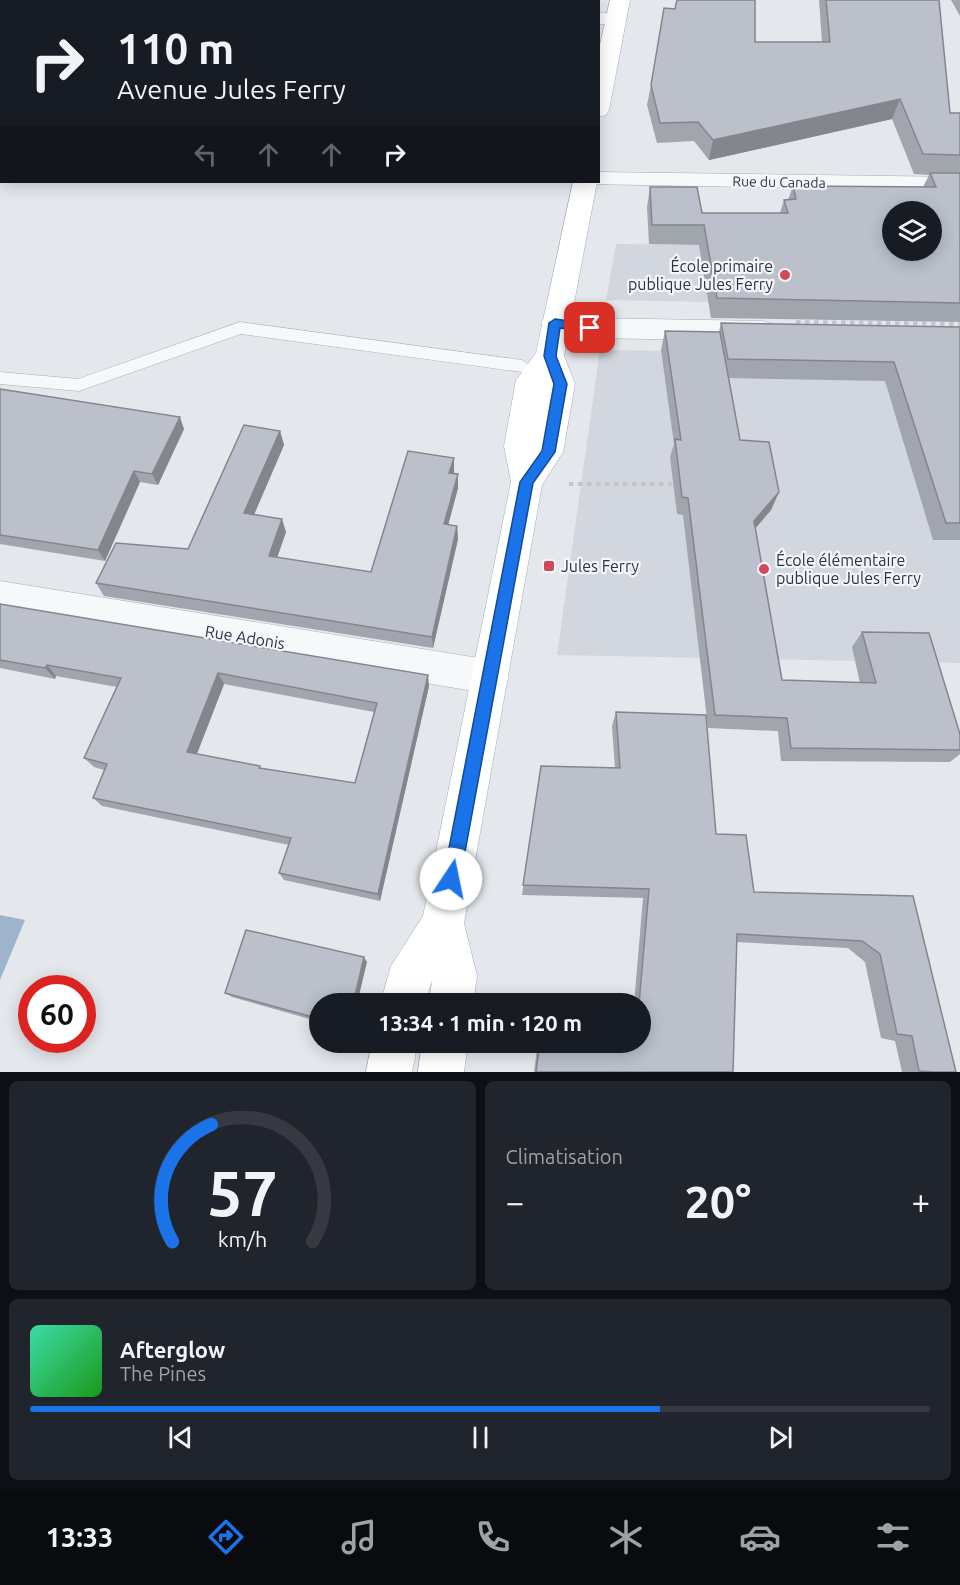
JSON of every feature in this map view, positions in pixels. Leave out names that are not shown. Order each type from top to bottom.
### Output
[{"type":"main road","points":[[601,77],[611,13]]},
{"type":"main road","points":[[404,993],[406,982],[442,923],[527,482],[548,452],[561,384],[536,361],[555,323],[585,183]]},
{"type":"main road","points":[[442,923],[455,976],[453,993]]},
{"type":"main road","points":[[389,1072],[392,1053]]},
{"type":"main road","points":[[441,1072],[444,1053]]},
{"type":"street","name":"Rue du Canada","points":[[600,179],[960,184]]},
{"type":"street","points":[[555,323],[590,328],[793,331]]},
{"type":"street","name":"Rue Adonis","points":[[0,596],[491,677]]},
{"type":"lane","points":[[0,378],[79,385],[240,328],[536,361]]},
{"type":"path","points":[[581,483],[673,484]]},
{"type":"shaded area","name":"École primaire publique Jules Ferry","points":[[616,244],[882,247],[882,261],[900,261],[711,302],[606,300]]},
{"type":"shaded area","name":"École primaire publique Jules Ferry","points":[[960,248],[942,252],[942,249]]},
{"type":"shaded area","name":"École élémentaire publique Jules Ferry","points":[[600,350],[960,356],[960,663],[557,655]]},
{"type":"water","points":[[0,915],[25,920],[0,980]]},
{"type":"building","points":[[677,0],[755,0],[755,42],[830,42],[826,0],[939,0],[950,113],[960,113],[960,155],[923,154],[900,99],[713,140],[698,122],[660,123],[651,85],[664,8],[675,9]]},
{"type":"building","points":[[930,173],[960,173],[960,303],[717,298],[704,225],[652,225],[650,187],[697,187],[702,213],[788,213],[784,200],[796,199],[793,186],[936,187]]},
{"type":"building","points":[[721,323],[960,327],[960,523],[946,523],[894,362],[728,359]]},
{"type":"building","points":[[665,331],[720,332],[740,440],[769,442],[779,492],[754,521],[782,680],[876,683],[862,632],[929,633],[960,734],[960,750],[791,748],[787,718],[715,715],[688,498],[682,497],[675,439],[681,440]]},
{"type":"building","points":[[0,389],[180,417],[152,474],[134,471],[98,550],[0,535]]},
{"type":"building","points":[[244,425],[280,431],[244,513],[282,519],[269,556],[371,572],[408,451],[454,458],[449,473],[458,474],[444,524],[457,526],[432,637],[96,583],[116,543],[188,549]]},
{"type":"building","points":[[0,604],[428,675],[378,894],[279,873],[291,838],[93,798],[107,764],[84,758],[121,678],[47,665],[45,668],[0,660]],"holes":[[[218,673],[377,703],[355,783],[259,768],[260,766],[187,752]]]},
{"type":"building","points":[[616,712],[706,715],[716,834],[746,835],[754,892],[913,896],[956,1072],[919,1071],[912,1036],[897,1034],[880,954],[862,941],[737,934],[733,1072],[536,1072],[539,1053],[651,1053],[651,993],[640,993],[649,889],[523,885],[541,766],[620,768]]},
{"type":"building","points":[[246,930],[364,957],[356,993],[309,993],[309,1016],[225,993]]},
{"type":"place","name":"École primaire publique Jules Ferry","points":[[785,275]]},
{"type":"place","name":"Jules Ferry","points":[[549,566]]},
{"type":"place","name":"École élémentaire publique Jules Ferry","points":[[764,569]]},
{"type":"route","points":[[451,879],[527,482],[548,452],[561,384],[550,356],[555,323],[590,328]]}]
